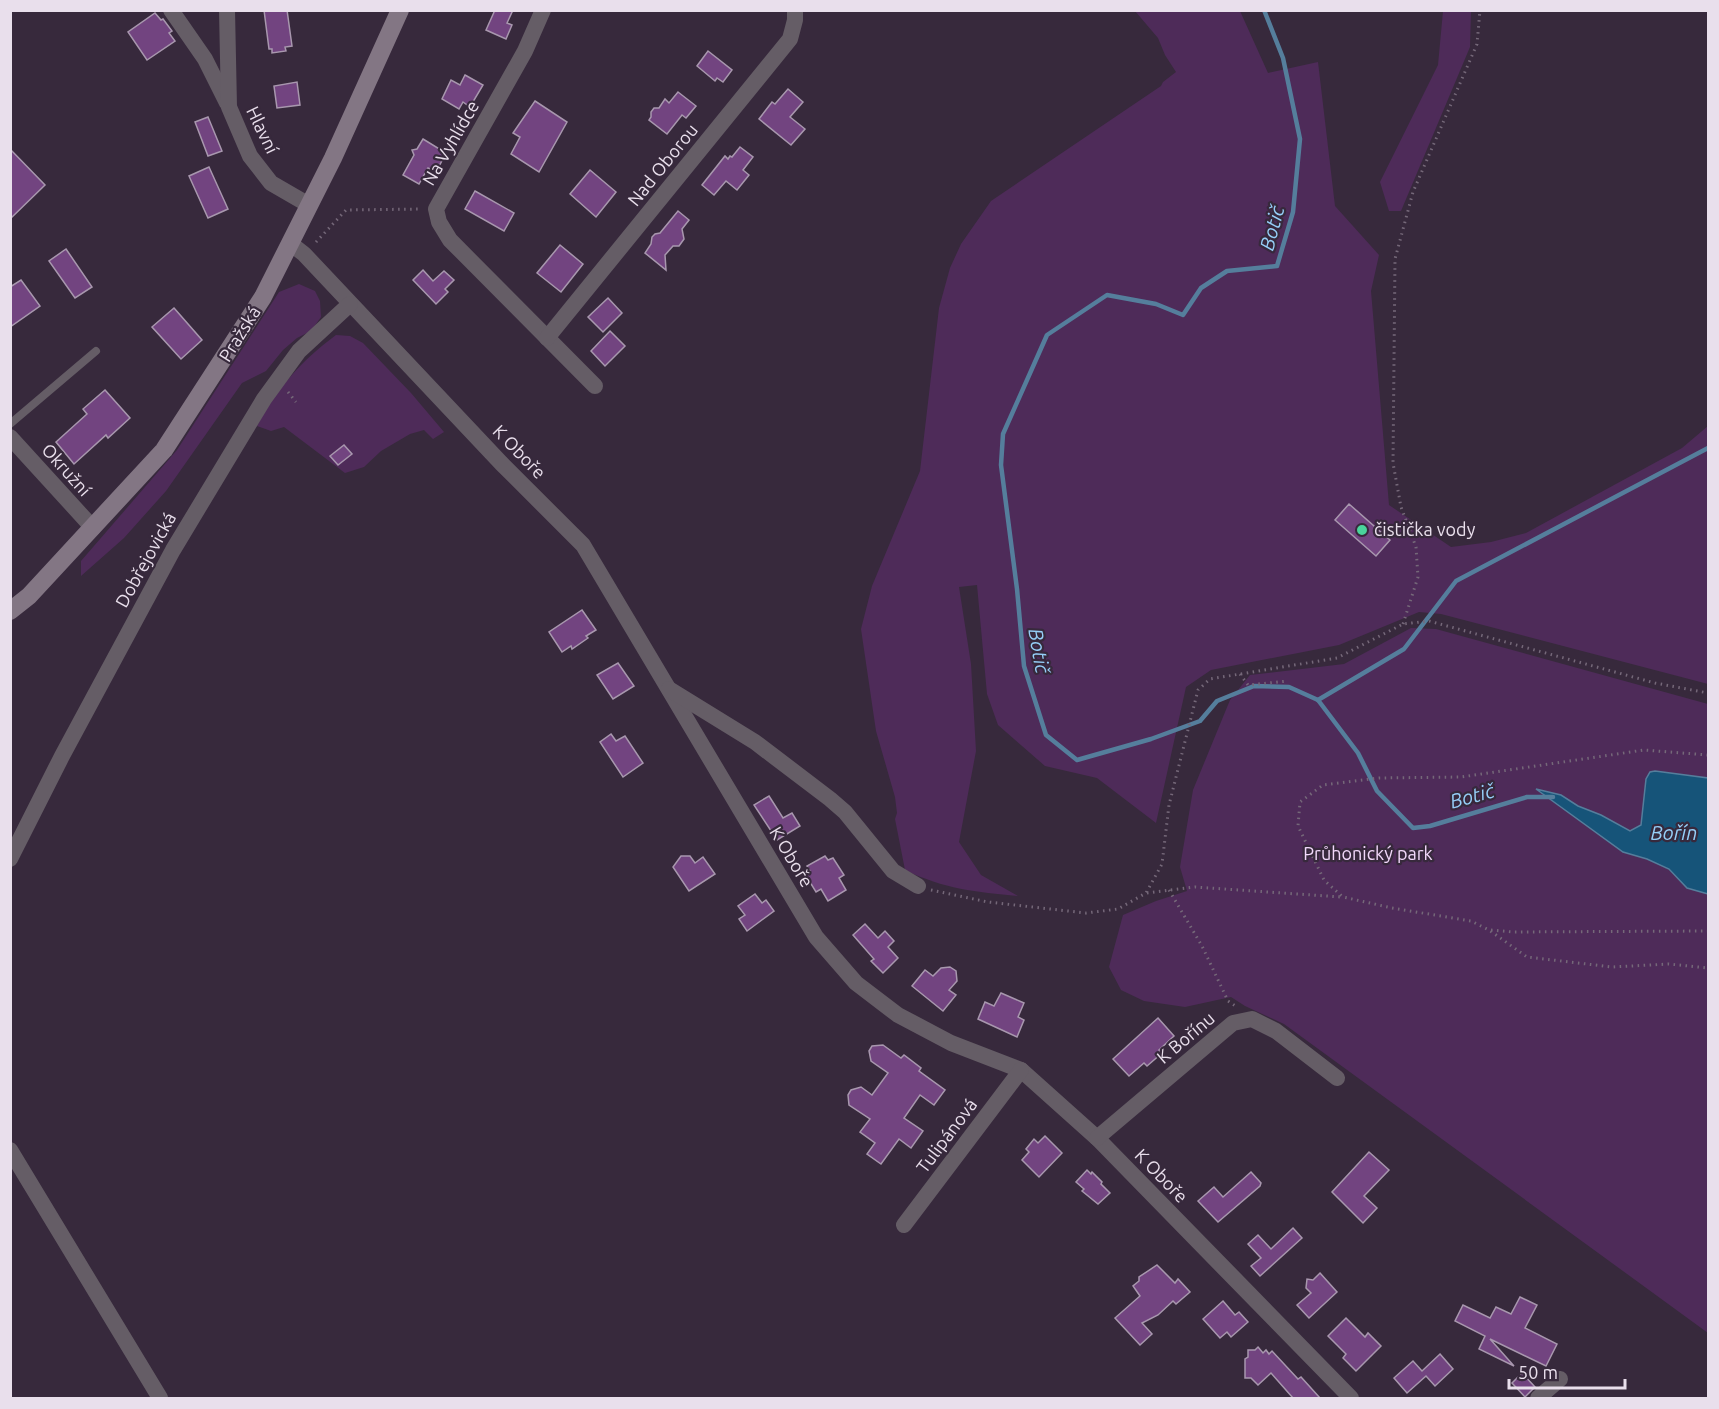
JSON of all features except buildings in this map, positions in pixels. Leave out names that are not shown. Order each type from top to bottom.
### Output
[{"type":"main road","name":"Pražská","points":[[10,611],[29,596],[164,450],[263,297],[333,158],[399,10]]},
{"type":"street","points":[[171,10],[205,59],[229,106]]},
{"type":"street","name":"Hlavní","points":[[227,10],[229,106],[250,156],[271,183],[309,205]]},
{"type":"street","name":"Na Vyhlídce","points":[[543,10],[525,51],[436,209],[439,222],[450,240],[594,386]]},
{"type":"street","name":"Nad Oborou","points":[[547,338],[790,39],[795,10]]},
{"type":"street","name":"K Oboře","points":[[290,243],[304,254],[501,463],[583,545],[816,937],[856,983],[898,1015],[951,1043],[1021,1070],[1097,1138],[1351,1398]]},
{"type":"street","name":"Dobřejovická","points":[[10,860],[62,756],[173,550],[264,399],[298,351],[350,304]]},
{"type":"street","name":"Okružní","points":[[10,437],[93,528]]},
{"type":"street","points":[[666,687],[755,742],[830,799],[845,812],[894,872],[918,886]]},
{"type":"street","points":[[1252,1019],[1276,1031],[1336,1078]]},
{"type":"street","name":"K Bořínu","points":[[1097,1138],[1233,1023],[1252,1019]]},
{"type":"street","name":"Tulipánová","points":[[904,1225],[1021,1070]]},
{"type":"street","points":[[10,1150],[160,1398]]},
{"type":"street","points":[[1538,1398],[1560,1378]]},
{"type":"lane","points":[[10,424],[96,351]]},
{"type":"path","points":[[1403,624],[1418,577],[1416,547],[1401,507],[1393,464],[1395,260],[1413,192],[1477,44],[1480,10]]},
{"type":"path","points":[[316,242],[346,210],[436,209]]},
{"type":"path","points":[[1146,893],[1161,864],[1169,805],[1189,720],[1198,690],[1210,679],[1337,658],[1403,624],[1429,621],[1654,683],[1708,693]]},
{"type":"path","points":[[1240,674],[1248,685],[1288,681]]},
{"type":"path","points":[[1343,897],[1324,880],[1298,826],[1300,802],[1323,785],[1379,778],[1461,777],[1644,750],[1708,755]]},
{"type":"path","points":[[918,886],[988,902],[1086,913],[1118,909],[1146,893],[1195,887],[1343,897],[1471,921],[1489,930],[1527,957],[1612,968],[1669,963],[1708,968]]},
{"type":"path","points":[[1169,890],[1202,946],[1228,1001],[1252,1019]]},
{"type":"path","points":[[1489,930],[1513,932],[1708,931]]},
{"type":"green space","points":[[1135,11],[1240,11],[1268,73],[1318,62],[1335,206],[1379,255],[1371,291],[1389,505],[1451,547],[1491,542],[1526,533],[1682,448],[1708,426],[1708,684],[1441,614],[1419,612],[1339,645],[1211,670],[1186,687],[1156,823],[1097,778],[1045,766],[998,725],[987,694],[977,585],[959,587],[971,664],[976,751],[959,842],[981,875],[1018,896],[960,889],[933,882],[905,870],[895,819],[897,813],[895,797],[876,731],[861,629],[872,586],[920,471],[939,308],[950,268],[961,244],[991,201],[1161,86],[1176,72],[1158,38]]},
{"type":"green space","points":[[1443,11],[1471,11],[1470,47],[1401,211],[1389,211],[1380,182],[1438,65]]},
{"type":"green space","points":[[299,284],[315,291],[320,301],[321,317],[311,331],[297,338],[283,350],[266,371],[242,383],[166,491],[124,538],[81,576],[81,561],[177,450],[279,292]]},
{"type":"green space","points":[[336,335],[350,336],[363,343],[411,393],[444,432],[433,439],[424,430],[410,434],[381,451],[364,467],[345,473],[284,427],[271,431],[257,426],[273,399],[291,376]]},
{"type":"green space","name":"Průhonický park","points":[[1411,628],[1436,629],[1708,704],[1708,778],[1650,772],[1646,780],[1642,825],[1630,831],[1601,815],[1578,806],[1561,795],[1623,852],[1669,869],[1687,888],[1708,894],[1708,1333],[1284,1024],[1231,997],[1185,1007],[1144,1001],[1121,990],[1109,967],[1123,915],[1187,891],[1180,867],[1193,790],[1230,700],[1250,675],[1344,664]]},
{"type":"water","name":"Bořín","points":[[1650,772],[1708,778],[1708,894],[1687,888],[1669,869],[1623,852],[1536,789],[1561,795],[1578,806],[1601,815],[1630,831],[1641,825],[1646,779]]},
{"type":"waterway","name":"Botič","points":[[1264,10],[1283,58],[1300,139],[1293,212],[1277,266],[1227,271],[1201,288],[1183,315],[1156,304],[1107,295],[1047,335],[1003,434],[1001,465],[1024,666],[1046,735],[1077,760],[1151,739],[1200,721],[1217,701],[1254,686],[1289,687],[1318,700],[1358,753],[1377,791],[1413,828],[1430,826],[1527,797],[1553,797]]},
{"type":"waterway","points":[[1318,700],[1404,649],[1456,581],[1708,448]]},
{"type":"place","name":"čistička vody","points":[[1362,530]]}]
